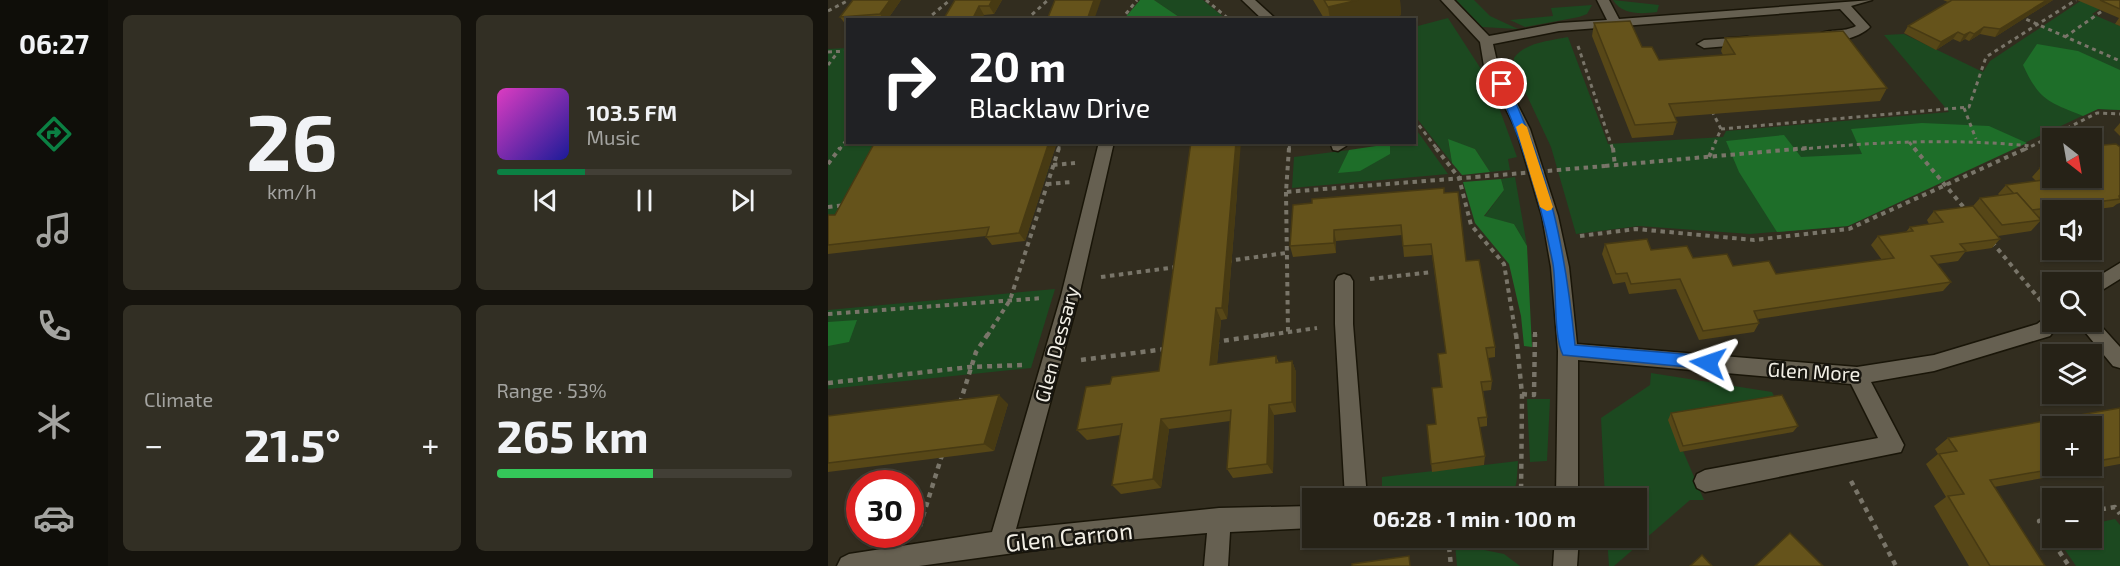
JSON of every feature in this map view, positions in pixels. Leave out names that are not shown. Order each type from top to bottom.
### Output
[{"type":"street","points":[[1248,0],[1269,18]]},
{"type":"street","points":[[1447,0],[1486,41],[1491,66],[1523,129],[1555,238],[1568,351],[1567,488]]},
{"type":"street","points":[[1603,0],[1614,22]]},
{"type":"street","points":[[1748,0],[1758,12]]},
{"type":"street","points":[[1486,41],[1568,26],[1758,12],[1866,0]]},
{"type":"street","points":[[1806,37],[1851,34],[1864,27],[1842,4]]},
{"type":"street","points":[[1704,44],[1760,40]]},
{"type":"street","name":"Glen Dessary","points":[[1000,544],[1072,288],[1105,151]]},
{"type":"street","points":[[2102,282],[2120,270]]},
{"type":"street","points":[[1344,281],[1344,324],[1355,488]]},
{"type":"street","name":"Glen More","points":[[1568,351],[1857,376],[1934,363],[2042,330]]},
{"type":"street","points":[[2095,332],[2119,357]]},
{"type":"street","points":[[1705,481],[1893,446],[1857,376]]},
{"type":"street","name":"Glen Carron","points":[[849,566],[911,555],[1219,519],[1302,517]]},
{"type":"street","points":[[1216,566],[1219,519]]},
{"type":"street","points":[[1564,548],[1565,566]]},
{"type":"path","points":[[828,11],[849,0]]},
{"type":"path","points":[[928,18],[950,0]]},
{"type":"path","points":[[1028,18],[1048,0]]},
{"type":"path","points":[[1123,18],[1137,0]]},
{"type":"path","points":[[1206,0],[1228,18]]},
{"type":"path","points":[[1721,129],[1969,107],[1986,57],[2076,0]]},
{"type":"path","points":[[2064,37],[2109,6]]},
{"type":"path","points":[[2016,15],[2120,62]]},
{"type":"path","points":[[1568,26],[1577,44],[1613,147],[1615,166]]},
{"type":"path","points":[[828,52],[846,51]]},
{"type":"path","points":[[828,65],[838,52]]},
{"type":"path","points":[[1710,108],[1721,129]]},
{"type":"path","points":[[1964,108],[1976,139]]},
{"type":"path","points":[[1555,238],[1636,229],[1754,240],[1849,229],[2031,146],[2097,113],[2120,114]]},
{"type":"path","points":[[1416,122],[1459,178],[1471,225],[1504,264],[1515,320],[1522,394],[1521,488]]},
{"type":"path","points":[[1709,157],[1721,129]]},
{"type":"path","points":[[1286,192],[1908,142],[1976,139],[2031,146]]},
{"type":"path","points":[[828,164],[846,141]]},
{"type":"path","points":[[1908,142],[1970,215]]},
{"type":"path","points":[[958,409],[976,352],[1010,300],[1060,144]]},
{"type":"path","points":[[1288,333],[1286,192],[1290,144]]},
{"type":"path","points":[[1042,166],[1054,165],[1105,151]]},
{"type":"path","points":[[1036,185],[1098,179]]},
{"type":"path","points":[[828,207],[848,204]]},
{"type":"path","points":[[1988,237],[2042,305]]},
{"type":"path","points":[[1216,262],[1286,253]]},
{"type":"path","points":[[828,314],[1010,300],[1189,265]]},
{"type":"path","points":[[1344,281],[1432,272]]},
{"type":"path","points":[[1205,344],[1344,324]]},
{"type":"path","points":[[828,383],[970,367],[1051,364],[1169,348]]},
{"type":"path","points":[[911,555],[944,448]]},
{"type":"path","points":[[1838,456],[1896,566]]},
{"type":"path","points":[[2102,509],[2115,507],[2120,514]]},
{"type":"path","points":[[1449,548],[1451,566]]},
{"type":"path","points":[[2057,548],[2069,566]]},
{"type":"green space","points":[[1140,0],[1154,0],[1181,18],[1125,18]]},
{"type":"green space","points":[[1154,0],[1203,0],[1225,18],[1181,18]]},
{"type":"green space","points":[[1456,0],[1474,0],[1490,16],[1518,29],[1482,27]]},
{"type":"green space","points":[[1613,0],[1659,5],[1657,12],[1638,13],[1621,8]]},
{"type":"green space","points":[[2082,0],[2113,0],[2092,14],[2120,26],[2120,110],[2097,109],[2057,128],[2042,128],[2042,135],[1848,226],[1750,234],[1639,226],[1576,234],[1551,147],[1514,68],[1514,58],[1531,45],[1568,37],[1608,144],[1723,137],[1726,131],[1949,112],[1884,35],[1904,34],[1983,72],[1990,61]]},
{"type":"green space","points":[[1592,5],[1587,14],[1579,17],[1525,27],[1510,20],[1553,16],[1551,8]]},
{"type":"green space","points":[[1448,18],[1490,83],[1517,157],[1508,159],[1510,170],[1490,172],[1475,149],[1448,140],[1452,163],[1416,117],[1416,26]]},
{"type":"green space","points":[[2037,44],[2078,51],[2120,70],[2120,110],[2098,109],[2083,116],[2046,98],[2034,86],[2023,65]]},
{"type":"green space","points":[[846,48],[846,144],[886,144],[863,188],[1049,167],[1044,182],[828,235],[828,49]]},
{"type":"green space","points":[[1922,123],[1989,126],[2027,143],[1848,226],[1777,232],[1739,172],[1726,141],[1784,135],[1801,157],[1862,154],[1851,129]]},
{"type":"green space","points":[[1416,129],[1448,174],[1292,188],[1294,157],[1349,150],[1339,173],[1389,154],[1390,144],[1416,144]]},
{"type":"green space","points":[[1448,139],[1475,149],[1490,172],[1462,175],[1452,163]]},
{"type":"green space","points":[[1376,144],[1390,144],[1390,154],[1360,171],[1338,173],[1349,150],[1376,146]]},
{"type":"green space","points":[[1515,177],[1527,246],[1514,224],[1484,217],[1504,190],[1501,179]]},
{"type":"green space","points":[[1501,179],[1504,190],[1484,216],[1514,224],[1527,246],[1532,347],[1524,346],[1521,316],[1509,264],[1475,223],[1463,182]]},
{"type":"green space","points":[[1055,289],[1031,368],[828,389],[828,310]]},
{"type":"green space","points":[[857,320],[849,342],[828,346],[828,322]]},
{"type":"green space","points":[[1651,373],[1772,392],[1777,402],[1683,451],[1704,500],[1690,500],[1647,537],[1647,488],[1604,488],[1601,418],[1650,385]]},
{"type":"green space","points":[[1527,399],[1550,399],[1547,461],[1530,462]]},
{"type":"green space","points":[[1518,461],[1515,488],[1400,488],[1382,486],[1382,477]]},
{"type":"green space","points":[[2115,519],[2120,525],[2120,566],[2076,566],[2064,548],[2102,548],[2102,522]]},
{"type":"green space","points":[[1455,548],[1475,548],[1504,554],[1520,566],[1457,566]]},
{"type":"green space","points":[[1608,548],[1635,548],[1614,566],[1609,566]]},
{"type":"building","points":[[853,0],[890,0],[880,14],[840,17]]},
{"type":"building","points":[[955,0],[992,0],[989,6],[979,6],[973,18],[944,18]]},
{"type":"building","points":[[1055,0],[1094,0],[1088,18],[1048,18]]},
{"type":"building","points":[[1324,0],[1358,0],[1328,7]]},
{"type":"building","points":[[1952,0],[2047,0],[2000,29],[1984,27],[1974,34],[1970,32],[1964,35],[1958,32],[1941,42],[1908,26]]},
{"type":"building","points":[[2100,0],[2120,0],[2120,9]]},
{"type":"building","points":[[1630,21],[1642,47],[1652,47],[1659,60],[1735,54],[1725,38],[1843,31],[1887,88],[1669,104],[1677,122],[1635,125],[1594,23]]},
{"type":"building","points":[[874,144],[1048,144],[1019,233],[986,237],[989,227],[828,245],[828,215],[835,215]]},
{"type":"building","points":[[1191,144],[1236,144],[1222,308],[1216,308],[1210,365],[1276,356],[1276,363],[1292,361],[1292,402],[1269,405],[1267,464],[1227,469],[1231,410],[1161,419],[1153,479],[1112,485],[1122,424],[1077,430],[1086,387],[1110,384],[1112,377],[1159,371]]},
{"type":"building","points":[[2116,144],[2120,147],[2120,199],[2102,201],[2042,200],[2042,209],[2032,210],[2017,193],[2014,194],[2006,185],[2042,180],[2042,188],[2102,188],[2102,145]]},
{"type":"building","points":[[1444,188],[1444,193],[1458,192],[1466,261],[1479,260],[1495,347],[1486,348],[1492,381],[1481,382],[1487,417],[1478,418],[1485,456],[1431,464],[1427,425],[1436,424],[1432,388],[1442,387],[1438,354],[1446,353],[1431,244],[1403,246],[1401,225],[1334,230],[1334,243],[1290,246],[1293,205],[1312,203],[1312,199]]},
{"type":"building","points":[[2017,193],[2041,220],[2002,225],[1980,198]]},
{"type":"building","points":[[1973,206],[2000,239],[1960,244],[1966,251],[1931,256],[1951,282],[1754,311],[1759,323],[1703,331],[1680,279],[1631,284],[1627,273],[1616,274],[1605,244],[1647,239],[1651,250],[1687,246],[1693,258],[1727,254],[1733,266],[1769,261],[1776,274],[1894,258],[1878,236],[1913,231],[1910,227],[1943,222],[1934,211]]},
{"type":"building","points":[[999,395],[984,444],[828,463],[828,416]]},
{"type":"building","points":[[1782,395],[1798,426],[1683,446],[1671,413]]},
{"type":"building","points":[[2120,408],[2120,457],[2102,460],[2102,416],[2074,416]]},
{"type":"building","points":[[2042,422],[2042,471],[1990,480],[2045,566],[1990,566],[1948,496],[1964,494],[1939,454],[1957,451],[1948,438]]},
{"type":"building","points":[[1790,533],[1823,566],[1755,566]]},
{"type":"building","points":[[1702,555],[1712,566],[1690,566]]},
{"type":"building","points":[[1409,556],[1410,566],[1352,566],[1352,564]]},
{"type":"slow traffic","points":[[1522,127],[1547,207]]},
{"type":"route","points":[[1502,84],[1523,129],[1550,216],[1560,267],[1568,351],[1708,363]]}]
